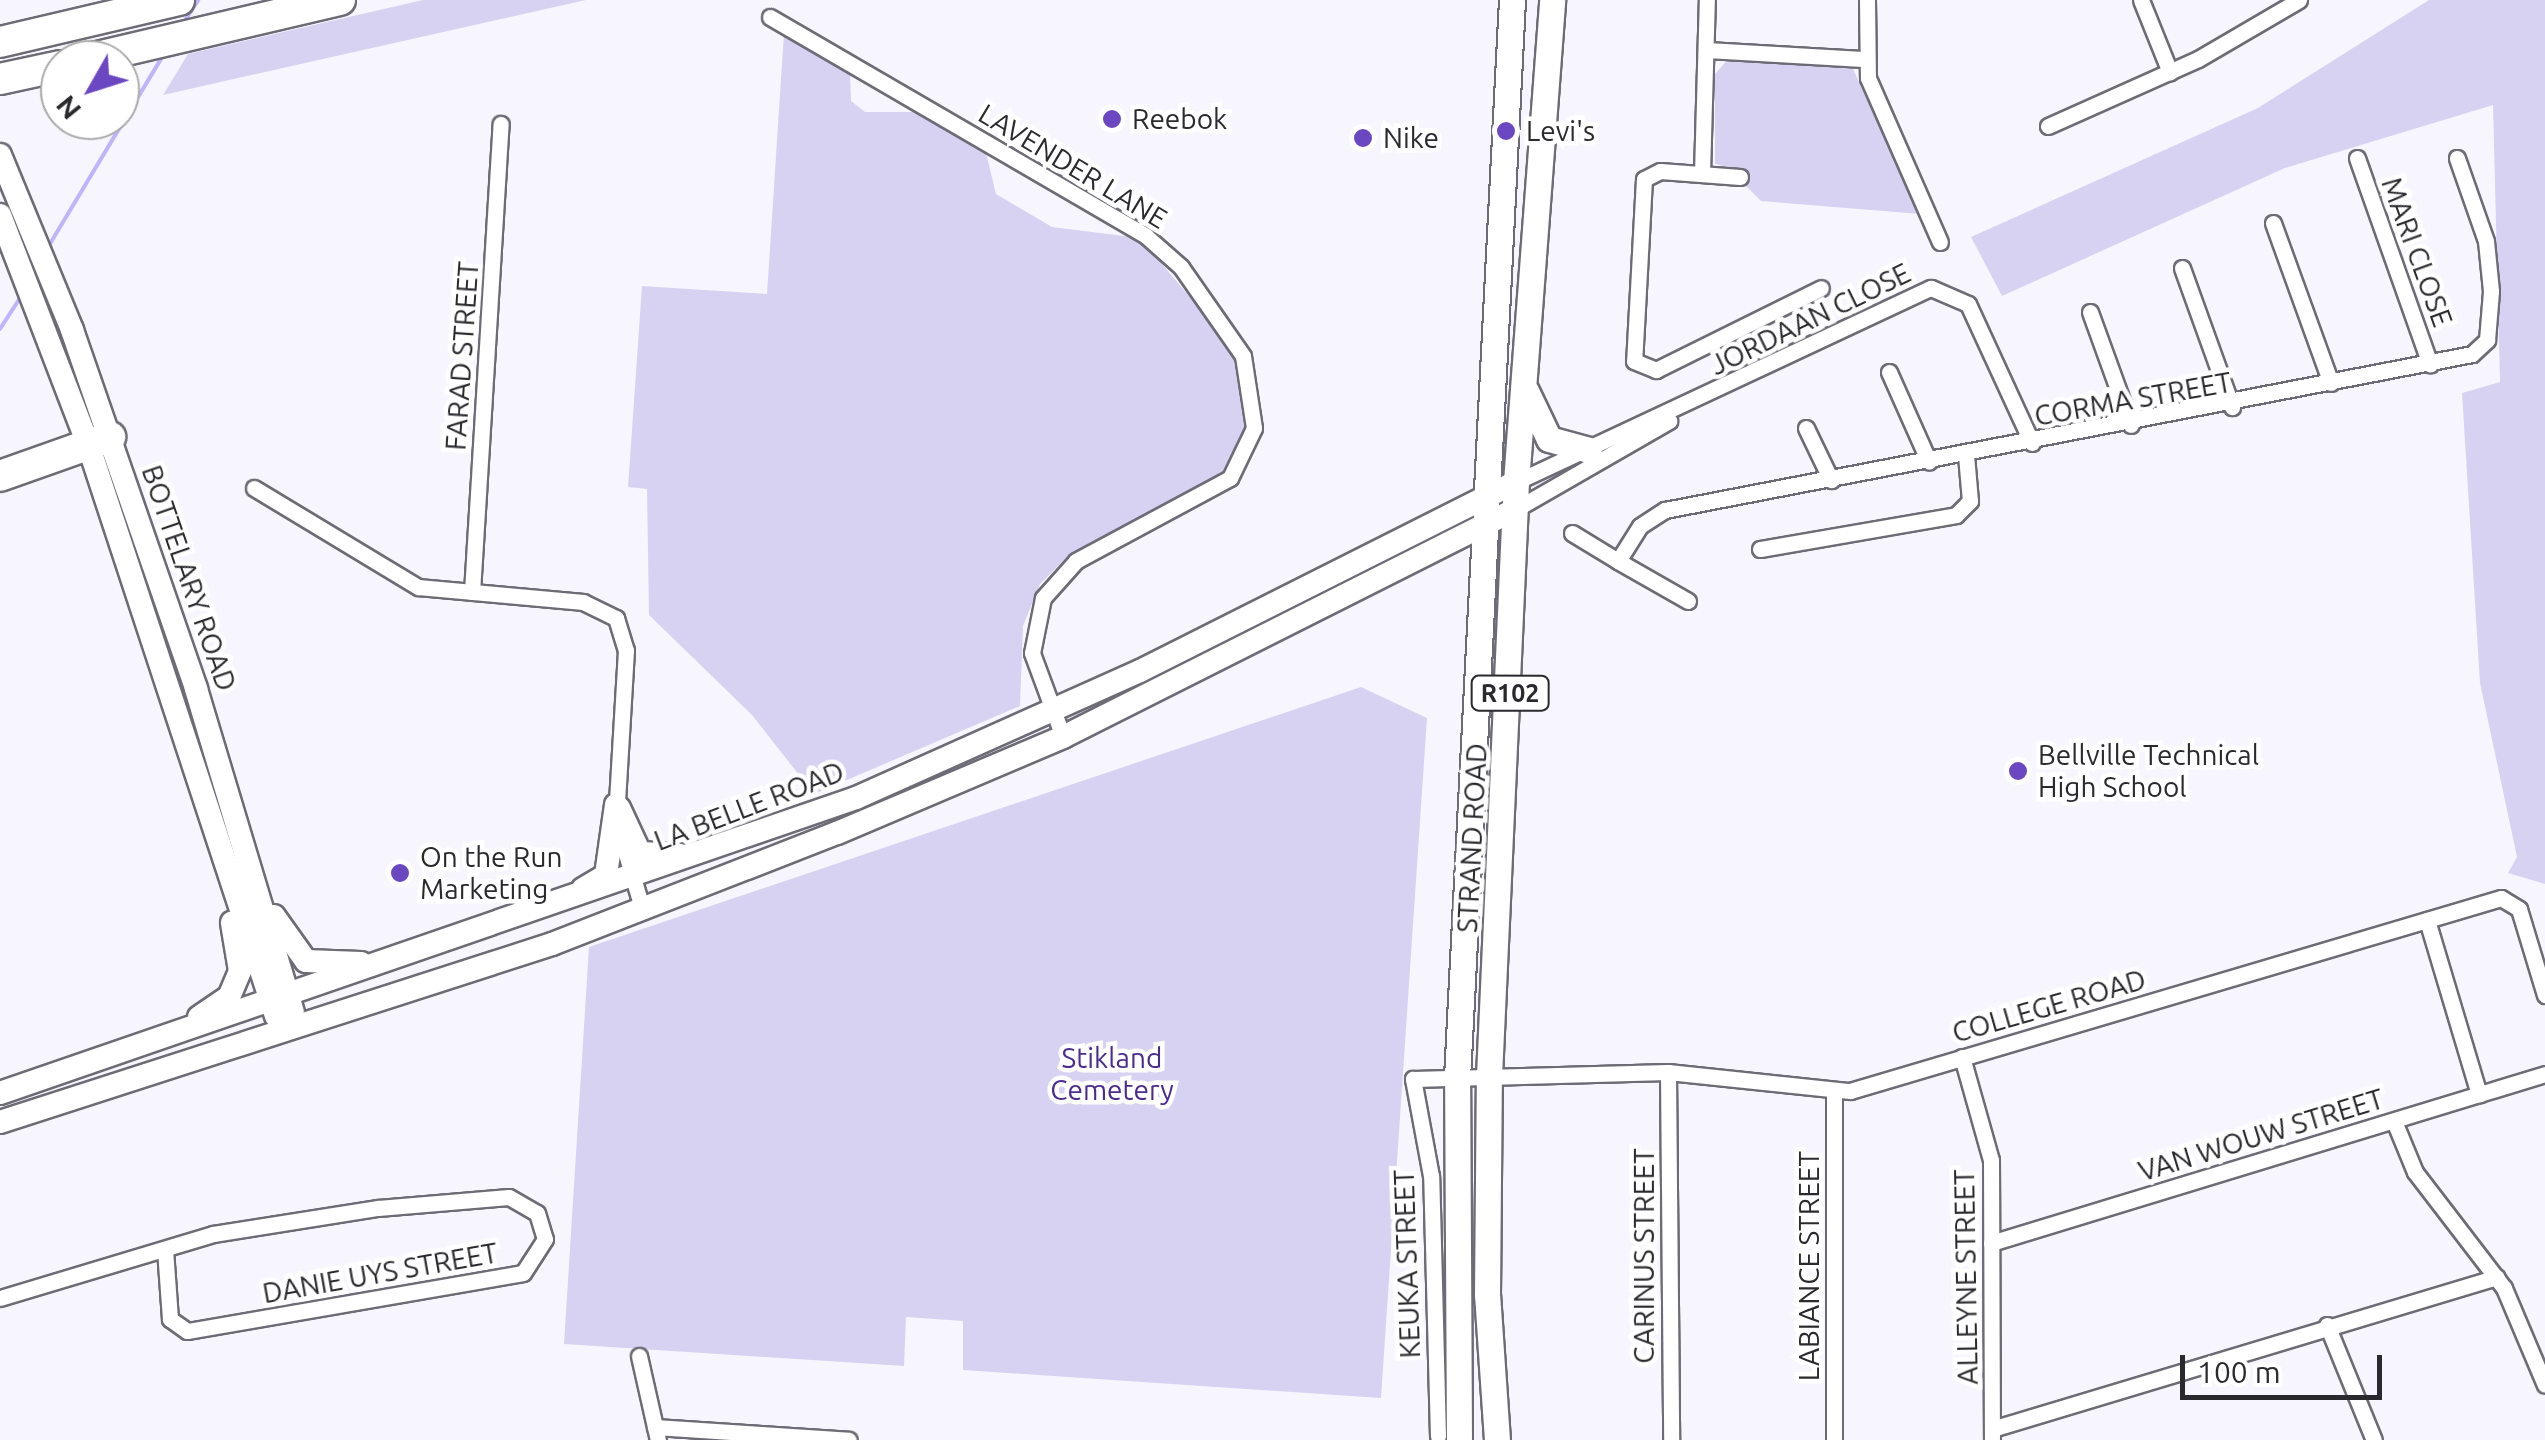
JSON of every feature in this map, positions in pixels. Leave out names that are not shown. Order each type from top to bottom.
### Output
[{"type":"highway","points":[[140,47],[340,0]]},
{"type":"highway","points":[[0,42],[167,3]]},
{"type":"highway","points":[[0,79],[40,70]]},
{"type":"highway","points":[[0,476],[99,442]]},
{"type":"main road","name":"STRAND ROAD","points":[[1449,1438],[1457,1078],[1512,0]]},
{"type":"main road","name":"STRAND ROAD","points":[[1497,1440],[1486,1296],[1490,1076],[1516,482],[1552,0]]},
{"type":"main road","name":"BOTTELARY ROAD","points":[[0,155],[72,330],[99,442],[290,1031]]},
{"type":"main road","name":"BOTTELARY ROAD","points":[[0,216],[52,350],[99,442]]},
{"type":"main road","points":[[1524,386],[1549,440],[1589,450]]},
{"type":"main road","name":"LA BELLE ROAD","points":[[0,1093],[707,856],[1053,712],[1516,482]]},
{"type":"main road","name":"LA BELLE ROAD","points":[[0,1122],[290,1031],[644,911],[1063,736],[1516,509]]},
{"type":"main road","points":[[616,802],[640,853],[707,856]]},
{"type":"main road","points":[[556,909],[606,875],[616,802]]},
{"type":"main road","points":[[230,843],[285,940],[306,961],[332,968],[403,960]]},
{"type":"main road","points":[[42,1079],[209,1014],[229,996],[240,962],[230,843]]},
{"type":"street","points":[[1702,174],[1706,0]]},
{"type":"street","points":[[1867,0],[1864,59],[1940,242]]},
{"type":"street","points":[[2141,0],[2170,72]]},
{"type":"street","points":[[2048,126],[2170,72],[2299,0]]},
{"type":"street","name":"LAVENDER LANE","points":[[770,17],[1146,236],[1189,278],[1243,356],[1255,416],[1230,478],[1076,561],[1043,598],[1032,653],[1063,736]]},
{"type":"street","points":[[1706,50],[1864,59]]},
{"type":"street","name":"FARAD STREET","points":[[472,592],[501,124]]},
{"type":"street","name":"MARI CLOSE","points":[[2356,158],[2430,364]]},
{"type":"street","name":"CORMA STREET","points":[[1618,561],[1644,521],[1665,510],[2232,407],[2331,383],[2384,365],[2430,364],[2472,354],[2489,328],[2486,241],[2457,158]]},
{"type":"street","points":[[1740,176],[1660,171],[1643,182],[1634,362],[1656,370],[1821,288]]},
{"type":"street","points":[[2273,224],[2331,383]]},
{"type":"street","points":[[2182,268],[2232,407]]},
{"type":"street","name":"JORDAAN CLOSE","points":[[1516,482],[1941,287],[1968,304],[2032,443]]},
{"type":"street","points":[[2090,312],[2132,426]]},
{"type":"street","points":[[1888,372],[1928,462]]},
{"type":"street","name":"JORDAAN CLOSE","points":[[1516,509],[1696,401]]},
{"type":"street","points":[[1806,428],[1831,480]]},
{"type":"street","points":[[1760,549],[1956,515],[1970,501],[1966,455]]},
{"type":"street","points":[[254,488],[399,580],[472,592],[583,602],[616,618],[626,650],[616,802],[644,911]]},
{"type":"street","points":[[1572,533],[1688,601]]},
{"type":"street","name":"COLLEGE ROAD","points":[[1457,1078],[1668,1072],[1834,1092],[2427,920],[2512,902],[2545,995]]},
{"type":"street","points":[[2427,920],[2480,1094]]},
{"type":"street","name":"ALLEYNE STREET","points":[[1962,1057],[1991,1160],[1992,1434]]},
{"type":"street","name":"CARINUS STREET","points":[[1668,1072],[1671,1440]]},
{"type":"street","name":"VAN WOUW STREET","points":[[1991,1244],[2545,1074]]},
{"type":"street","name":"KEUKA STREET","points":[[1449,1438],[1431,1176],[1412,1092],[1413,1079],[1457,1078]]},
{"type":"street","name":"LABIANCE STREET","points":[[1834,1092],[1834,1440]]},
{"type":"street","points":[[2394,1121],[2415,1172],[2497,1277],[2545,1385]]},
{"type":"street","name":"DANIE UYS STREET","points":[[0,1298],[165,1249],[378,1208],[492,1197],[530,1205],[545,1239],[523,1273],[187,1331],[170,1319],[165,1249]]},
{"type":"street","points":[[1992,1434],[2327,1325],[2497,1277]]},
{"type":"street","points":[[2327,1325],[2374,1440]]},
{"type":"street","points":[[639,1356],[656,1434],[849,1440]]},
{"type":"green space","points":[[423,0],[586,0],[163,95],[188,54]]},
{"type":"green space","points":[[2429,0],[2545,0],[2545,884],[2508,873],[2517,857],[2480,683],[2462,393],[2500,382],[2493,105],[2285,168],[2002,296],[1971,237],[2258,108]]},
{"type":"green space","points":[[784,33],[850,71],[851,101],[865,112],[922,112],[986,153],[996,194],[1052,227],[1140,238],[1231,346],[1249,404],[1246,430],[1220,476],[1066,558],[1040,584],[1023,626],[1020,706],[814,794],[752,715],[649,615],[647,489],[628,487],[642,286],[767,294]]},
{"type":"green space","points":[[1730,57],[1853,69],[1920,214],[1761,201],[1745,185],[1746,171],[1715,164],[1715,74]]},
{"type":"green space","name":"Stikland Cemetery","points":[[1361,687],[1427,718],[1381,1398],[963,1370],[963,1321],[906,1317],[904,1366],[564,1344],[589,947]]},
{"type":"waterway","points":[[182,25],[198,0]]},
{"type":"waterway","points":[[48,247],[164,54]]},
{"type":"waterway","points":[[0,329],[22,295]]},
{"type":"place","name":"Reebok","points":[[1112,119]]},
{"type":"place","name":"Levi's","points":[[1506,131]]},
{"type":"place","name":"Nike","points":[[1363,138]]},
{"type":"place","name":"Bellville Technical High School","points":[[2018,771]]},
{"type":"place","name":"On the Run Marketing","points":[[400,873]]}]
